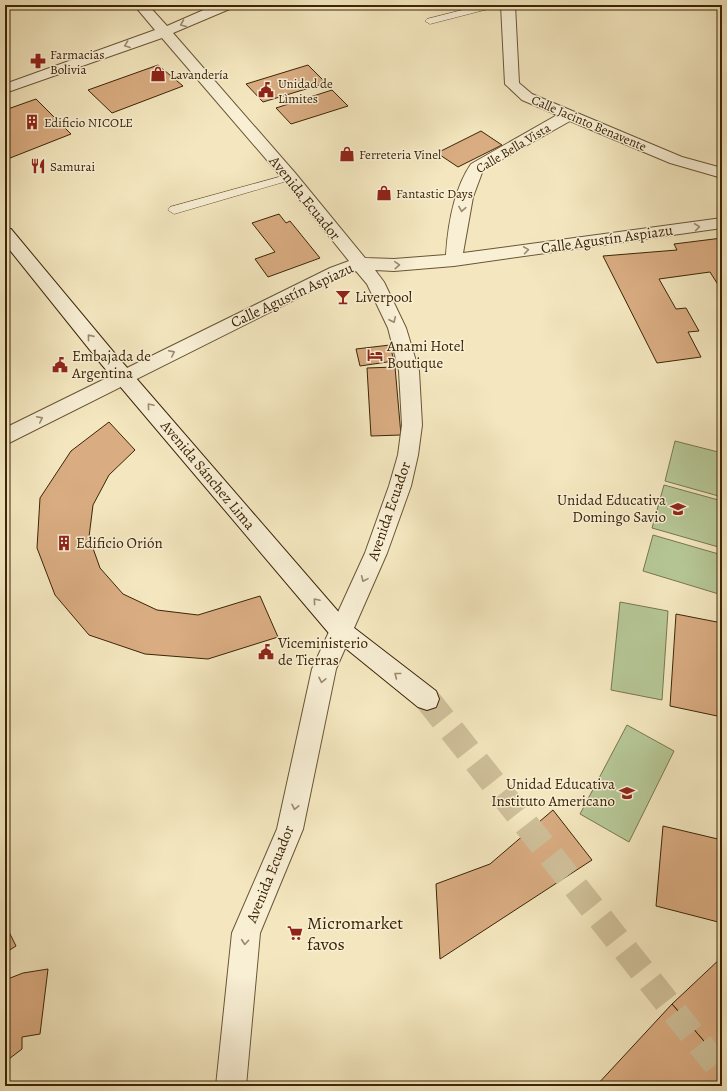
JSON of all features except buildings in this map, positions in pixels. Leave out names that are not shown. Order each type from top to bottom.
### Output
[{"type":"street","name":"Avenida Ecuador","points":[[141,5],[290,177],[358,264],[375,282],[397,328],[409,371],[412,425],[408,455],[400,486],[376,553],[324,669],[290,829],[246,933],[231,1086]]},
{"type":"street","points":[[5,89],[164,32],[227,5]]},
{"type":"street","name":"Calle Jacinto Benavente","points":[[508,5],[512,84],[527,97],[676,160],[722,173]]},
{"type":"street","name":"Calle Bella Vista","points":[[454,260],[465,188],[472,172],[477,167],[569,115]]},
{"type":"street","name":"Calle Agustín Aspiazu","points":[[5,437],[336,272],[358,264],[394,266],[454,260],[722,223]]},
{"type":"street","name":"Avenida Sánchez Lima","points":[[5,233],[341,631],[427,699]]},
{"type":"lane","points":[[430,21],[493,5]]},
{"type":"lane","points":[[174,210],[290,177]]},
{"type":"green space","points":[[675,441],[722,453],[722,497],[665,481]]},
{"type":"green space","points":[[664,485],[722,501],[722,548],[652,528]]},
{"type":"green space","points":[[653,535],[722,555],[722,595],[643,571]]},
{"type":"green space","points":[[620,602],[668,611],[662,700],[611,690]]},
{"type":"green space","points":[[627,725],[674,751],[629,842],[580,814]]},
{"type":"tunnel","points":[[427,699],[722,1072]]},
{"type":"place","name":"Farmacias Bolivia","points":[[38,61]]},
{"type":"place","name":"Lavandería","points":[[158,74]]},
{"type":"place","name":"Unidad de Lìmites","points":[[266,90]]},
{"type":"place","name":"Edificio NICOLE","points":[[32,122]]},
{"type":"place","name":"Ferreteria Vinel","points":[[347,154]]},
{"type":"place","name":"Samurai","points":[[38,166]]},
{"type":"place","name":"Fantastic Days","points":[[384,193]]},
{"type":"place","name":"Liverpool","points":[[343,297]]},
{"type":"place","name":"Anami Hotel Boutique","points":[[375,355]]},
{"type":"place","name":"Embajada de Argentina","points":[[60,365]]},
{"type":"place","name":"Unidad Educativa Domingo Savio","points":[[678,509]]},
{"type":"place","name":"Edificio Orión","points":[[64,543]]},
{"type":"place","name":"Viceministerio de Tierras","points":[[266,652]]},
{"type":"place","name":"Unidad Educativa Instituto Americano","points":[[627,793]]},
{"type":"place","name":"Micromarket favos","points":[[295,933]]}]
